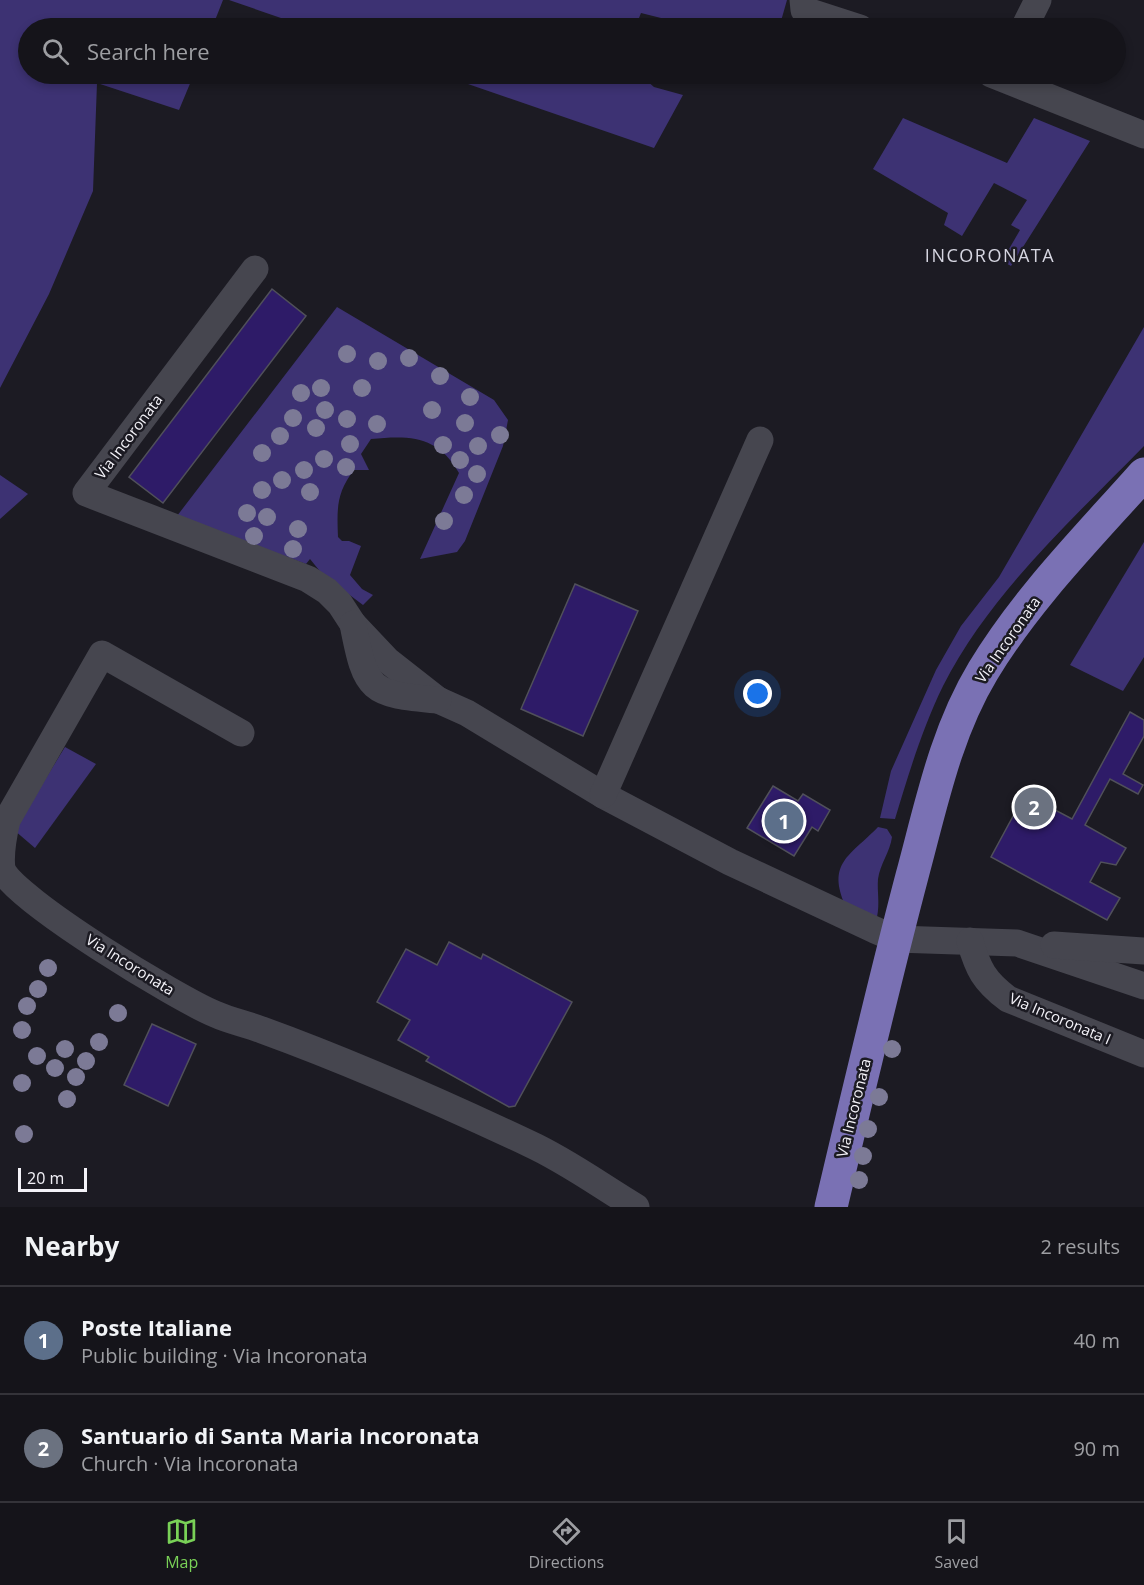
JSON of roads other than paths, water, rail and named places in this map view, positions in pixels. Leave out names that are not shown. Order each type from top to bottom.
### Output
[{"type":"main road","name":"Via Incoronata","points":[[831,1207],[896,939],[941,768],[955,727],[983,671],[1018,620],[1060,568],[1144,474]]},
{"type":"street","points":[[1029,18],[1038,0]]},
{"type":"street","points":[[804,5],[836,18]]},
{"type":"street","points":[[1020,84],[1144,135]]},
{"type":"street","name":"Via Incoronata","points":[[255,269],[86,493],[308,579],[327,591],[353,624],[387,660],[438,700],[467,713],[603,795],[730,862],[896,939]]},
{"type":"street","points":[[603,795],[760,440]]},
{"type":"street","name":"Via Incoronata","points":[[241,733],[102,654],[7,820],[2,847],[2,869],[19,890],[63,924],[184,999],[216,1015],[261,1029],[406,1089],[533,1145],[636,1207]]},
{"type":"street","points":[[896,939],[1017,943],[1144,951]]},
{"type":"street","name":"Via Incoronata I","points":[[970,941],[977,965],[990,985],[1008,999],[1144,1054]]},
{"type":"street","points":[[1017,943],[1144,986]]},
{"type":"place","name":"Santuario di Santa Maria Incoronata","points":[[1034,807]]},
{"type":"place","name":"Poste Italiane","points":[[784,821]]},
{"type":"district","name":"INCORONATA","points":[[990,256]]}]
